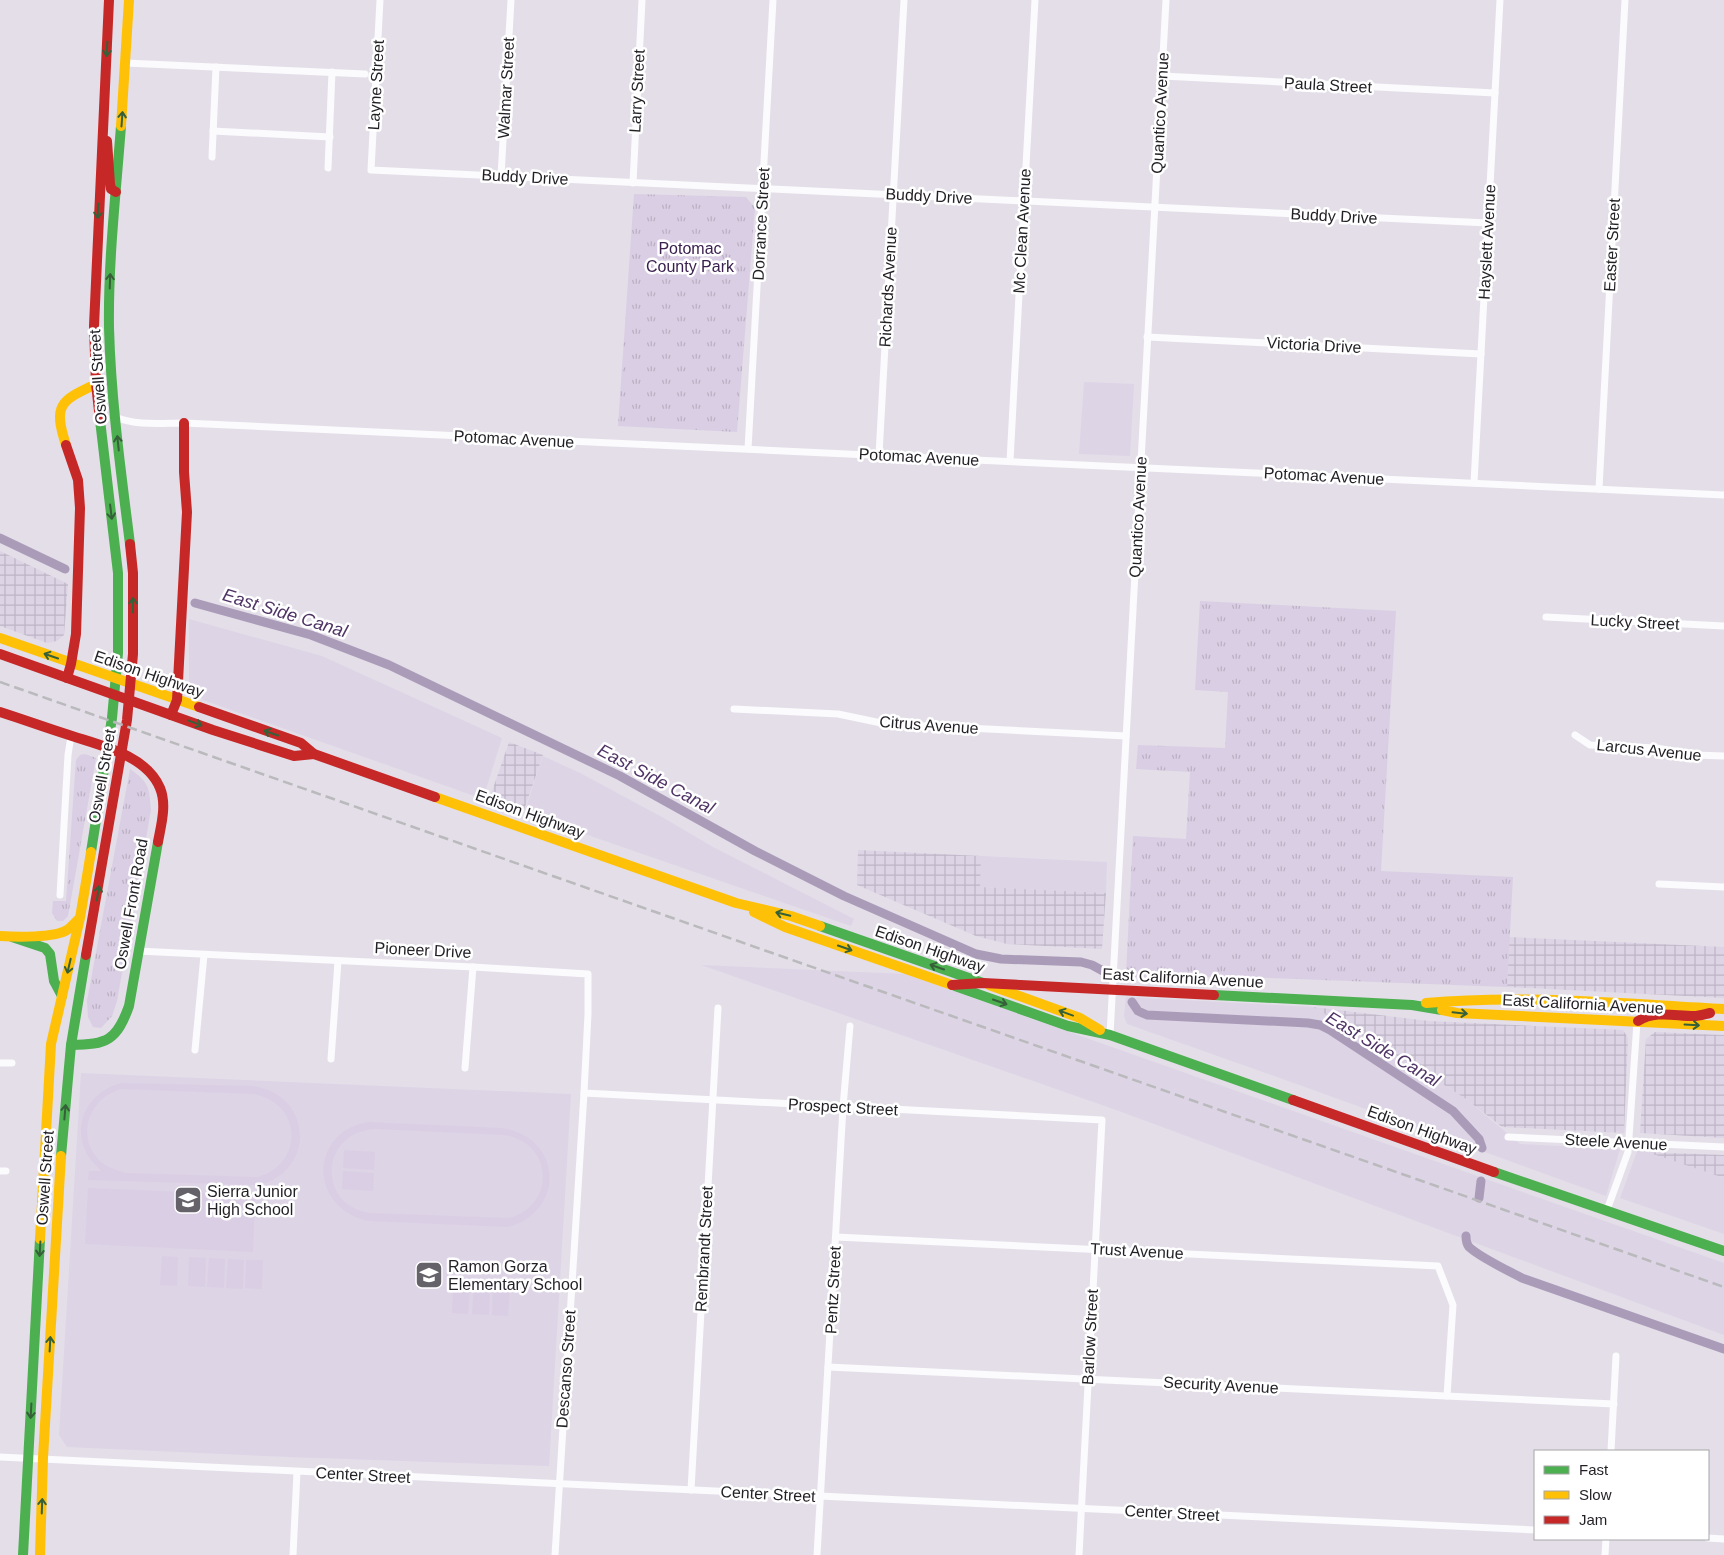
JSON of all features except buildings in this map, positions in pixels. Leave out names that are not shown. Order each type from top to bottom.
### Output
[{"type":"main road","name":"Oswell Street","points":[[22,1555],[51,1044],[80,918],[104,774],[112,718],[118,653],[118,574],[96,384],[94,317],[110,0]]},
{"type":"main road","name":"Oswell Street","points":[[40,1555],[43,1458],[60,1172],[71,1045],[127,720],[132,654],[133,572],[111,382],[109,326],[110,270],[129,0]]},
{"type":"main road","points":[[104,105],[110,184],[111,189],[116,192]]},
{"type":"main road","name":"Oswell Street","points":[[68,678],[73,663],[76,627],[80,504],[78,481],[59,421],[60,409],[66,400],[96,384]]},
{"type":"main road","points":[[172,715],[177,700],[187,512],[184,472],[184,422]]},
{"type":"main road","name":"Edison Highway","points":[[0,638],[301,743],[314,754],[736,903],[791,916],[983,983],[1080,1018],[1110,1035]]},
{"type":"main road","name":"Edison Highway","points":[[0,654],[294,756],[314,754]]},
{"type":"main road","name":"Oswell Front Road","points":[[0,712],[115,751],[130,758],[156,778],[163,794],[164,806],[128,1006],[122,1026],[112,1039],[92,1046],[71,1045]]},
{"type":"main road","name":"Edison Highway","points":[[736,903],[785,927],[1068,1026],[1110,1035],[1724,1251]]},
{"type":"main road","points":[[0,936],[12,937],[59,932],[68,929],[80,918]]},
{"type":"main road","points":[[12,937],[45,948],[50,954],[54,981],[62,996]]},
{"type":"main road","name":"East California Avenue","points":[[954,986],[983,983],[1412,1004],[1460,1000],[1509,999],[1724,1009]]},
{"type":"main road","name":"East California Avenue","points":[[1412,1004],[1457,1013],[1724,1026]]},
{"type":"main road","points":[[1637,1022],[1643,1017],[1652,1015],[1696,1016],[1724,1009]]},
{"type":"street","name":"Layne Street","points":[[371,170],[380,0]]},
{"type":"street","name":"Walmar Street","points":[[502,176],[511,0]]},
{"type":"street","name":"Larry Street","points":[[633,183],[642,0]]},
{"type":"street","name":"Dorrance Street","points":[[748,449],[773,0]]},
{"type":"street","name":"Richards Avenue","points":[[879,455],[904,0]]},
{"type":"street","name":"Mc Clean Avenue","points":[[1010,461],[1035,0]]},
{"type":"street","name":"Quantico Avenue","points":[[1110,1035],[1166,0]]},
{"type":"street","name":"Hayslett Avenue","points":[[1474,483],[1500,0]]},
{"type":"street","name":"Easter Street","points":[[1599,489],[1625,0]]},
{"type":"street","points":[[126,63],[365,74]]},
{"type":"street","points":[[212,158],[216,67]]},
{"type":"street","points":[[328,168],[332,72]]},
{"type":"street","name":"Paula Street","points":[[1162,76],[1495,93]]},
{"type":"street","points":[[213,131],[330,136]]},
{"type":"street","name":"Buddy Drive","points":[[371,170],[1488,223]]},
{"type":"street","name":"Victoria Drive","points":[[1147,337],[1481,354]]},
{"type":"street","name":"Potomac Avenue","points":[[115,417],[140,424],[184,422],[630,445],[1724,495]]},
{"type":"street","name":"Lucky Street","points":[[1546,617],[1724,626]]},
{"type":"street","name":"Citrus Avenue","points":[[734,709],[838,714],[886,724],[1126,736]]},
{"type":"street","name":"Oswell Street","points":[[60,895],[68,756],[71,736]]},
{"type":"street","name":"Larcus Avenue","points":[[1576,736],[1590,745],[1657,748],[1695,755],[1724,756]]},
{"type":"street","points":[[1659,884],[1724,887]]},
{"type":"street","name":"Pioneer Drive","points":[[138,951],[588,974],[584,1093]]},
{"type":"street","points":[[196,1050],[204,955]]},
{"type":"street","points":[[331,1059],[338,961]]},
{"type":"street","points":[[465,1068],[473,967]]},
{"type":"street","name":"Rembrandt Street","points":[[691,1490],[718,1008]]},
{"type":"street","points":[[1608,1210],[1628,1152],[1637,1022]]},
{"type":"street","name":"Pentz Street","points":[[817,1555],[843,1107],[850,1026]]},
{"type":"street","points":[[0,1063],[12,1063]]},
{"type":"street","name":"Prospect Street","points":[[584,1093],[1102,1120]]},
{"type":"street","name":"Descanso Street","points":[[555,1555],[584,1093]]},
{"type":"street","name":"Barlow Street","points":[[1079,1555],[1102,1120]]},
{"type":"street","name":"Steele Avenue","points":[[1508,1137],[1724,1147]]},
{"type":"street","name":"Trust Avenue","points":[[836,1237],[1438,1266],[1453,1305],[1447,1396]]},
{"type":"street","points":[[1611,1450],[1616,1356]]},
{"type":"street","name":"Security Avenue","points":[[828,1367],[1614,1404]]},
{"type":"street","name":"Center Street","points":[[0,1457],[1534,1530]]},
{"type":"street","points":[[292,1555],[297,1472]]},
{"type":"street","points":[[1709,1538],[1724,1539]]},
{"type":"street","points":[[1605,1555],[1606,1540]]},
{"type":"shaded area","points":[[1084,382],[1134,384],[1130,456],[1079,454]]},
{"type":"shaded area","points":[[0,551],[68,584],[64,635],[57,641],[47,643],[0,626]]},
{"type":"shaded area","points":[[189,619],[322,656],[502,738],[483,799],[203,700],[189,684]]},
{"type":"shaded area","points":[[509,742],[543,755],[524,810],[489,800]]},
{"type":"shaded area","points":[[543,756],[580,773],[713,847],[854,919],[851,926],[524,813]]},
{"type":"shaded area","points":[[858,850],[981,856],[980,887],[1106,893],[1102,949],[1007,944],[976,936],[857,885]]},
{"type":"shaded area","points":[[981,856],[1107,862],[1106,893],[979,887]]},
{"type":"shaded area","points":[[1509,937],[1724,947],[1724,998],[1507,987]]},
{"type":"shaded area","points":[[701,965],[905,974],[1724,1263],[1724,1335],[1119,1111]]},
{"type":"shaded area","points":[[1126,997],[1313,1007],[1418,1068],[1466,1099],[1520,1144],[1620,1149],[1606,1196],[1127,1024],[1124,1016]]},
{"type":"shaded area","points":[[1313,1007],[1429,1021],[1623,1030],[1628,1038],[1624,1133],[1502,1127],[1466,1099],[1418,1068]]},
{"type":"shaded area","points":[[1655,1032],[1724,1035],[1724,1138],[1640,1133],[1646,1039]]},
{"type":"shaded area","points":[[81,1073],[571,1094],[549,1466],[67,1447],[59,1435]]},
{"type":"shaded area","points":[[1638,1149],[1724,1178],[1724,1234],[1620,1198]]},
{"type":"shaded area","points":[[1647,1152],[1724,1155],[1724,1178]]},
{"type":"green space","name":"Potomac County Park","points":[[634,194],[746,197],[755,208],[737,432],[618,426]]},
{"type":"green space","points":[[1200,601],[1396,611],[1381,871],[1513,877],[1507,987],[1244,977],[1133,977],[1126,973],[1133,836],[1186,839],[1190,772],[1136,769],[1138,745],[1225,748],[1228,692],[1195,690]]},
{"type":"green space","points":[[85,754],[96,758],[68,916],[63,921],[57,921],[52,913],[53,901],[66,901],[76,760],[80,755]]},
{"type":"green space","points":[[130,769],[145,782],[150,796],[151,810],[117,1001],[112,1016],[101,1028],[93,1027],[88,1017],[87,1001]]},
{"type":"green space","points":[[121,1083],[253,1086],[273,1092],[287,1103],[296,1117],[300,1133],[298,1149],[291,1164],[278,1177],[259,1185],[88,1180],[89,1171],[101,1171],[88,1156],[83,1144],[82,1122],[85,1111],[91,1102],[109,1087]],"holes":[[[122,1089],[253,1094],[269,1099],[281,1108],[289,1120],[292,1133],[290,1147],[284,1159],[273,1170],[258,1177],[126,1173],[101,1162],[91,1149],[87,1128],[90,1117],[102,1099]]]},
{"type":"green space","points":[[368,1122],[501,1128],[521,1134],[536,1145],[546,1159],[550,1174],[548,1191],[540,1206],[527,1218],[508,1227],[369,1221],[349,1213],[335,1201],[326,1187],[324,1170],[326,1154],[335,1140],[349,1129]],"holes":[[[375,1129],[503,1135],[520,1140],[532,1149],[540,1160],[543,1174],[541,1188],[535,1200],[525,1211],[509,1218],[371,1213],[353,1208],[341,1197],[334,1184],[332,1170],[335,1155],[343,1142],[357,1133]]]},
{"type":"green space","points":[[344,1150],[375,1152],[374,1170],[343,1168]]},
{"type":"green space","points":[[343,1171],[374,1173],[373,1191],[342,1189]]},
{"type":"green space","points":[[88,1188],[255,1195],[253,1252],[85,1244]]},
{"type":"green space","points":[[162,1256],[178,1257],[177,1286],[160,1285]]},
{"type":"green space","points":[[189,1257],[206,1258],[205,1287],[188,1286]]},
{"type":"green space","points":[[209,1258],[225,1259],[224,1288],[207,1287]]},
{"type":"green space","points":[[228,1259],[244,1260],[243,1289],[226,1288]]},
{"type":"green space","points":[[246,1260],[263,1260],[262,1289],[245,1288]]},
{"type":"green space","points":[[453,1284],[470,1285],[468,1314],[452,1313]]},
{"type":"green space","points":[[474,1285],[490,1286],[489,1315],[472,1314]]},
{"type":"green space","points":[[493,1286],[510,1287],[508,1316],[492,1315]]},
{"type":"waterway","name":"East Side Canal","points":[[0,538],[65,569]]},
{"type":"waterway","name":"East Side Canal","points":[[195,603],[311,635],[389,665],[620,776],[755,851],[844,896],[976,954],[1001,959],[1081,962],[1103,971]]},
{"type":"waterway","name":"East Side Canal","points":[[1132,1002],[1138,1011],[1147,1015],[1320,1025],[1453,1111],[1479,1139],[1482,1148]]},
{"type":"waterway","name":"East Side Canal","points":[[1479,1198],[1481,1181]]},
{"type":"waterway","name":"East Side Canal","points":[[1466,1236],[1467,1244],[1474,1251],[1494,1264],[1522,1278],[1724,1349]]},
{"type":"railway","points":[[0,682],[1724,1287]]},
{"type":"traffic: fast","points":[[121,126],[111,252],[109,328],[114,409],[130,544]]},
{"type":"traffic: fast","points":[[91,852],[112,718],[118,653],[118,573],[100,420]]},
{"type":"traffic: fast","points":[[71,1045],[102,1042],[115,1033],[125,1017],[129,1006],[158,842]]},
{"type":"traffic: fast","points":[[820,926],[983,983]]},
{"type":"traffic: fast","points":[[12,937],[45,948],[50,954],[54,981],[62,996]]},
{"type":"traffic: fast","points":[[61,1156],[71,1045],[86,955]]},
{"type":"traffic: fast","points":[[955,986],[1068,1026],[1110,1035],[1293,1100]]},
{"type":"traffic: fast","points":[[1214,995],[1412,1005],[1442,1010]]},
{"type":"traffic: fast","points":[[1494,1172],[1724,1251]]},
{"type":"traffic: fast","points":[[23,1555],[40,1239]]},
{"type":"traffic: slow","points":[[121,126],[129,0]]},
{"type":"traffic: slow","points":[[66,445],[60,421],[60,413],[63,406],[74,395],[96,384]]},
{"type":"traffic: slow","points":[[0,638],[199,707]]},
{"type":"traffic: slow","points":[[435,797],[736,903],[791,916],[820,926]]},
{"type":"traffic: slow","points":[[40,1239],[51,1044],[80,918],[91,852]]},
{"type":"traffic: slow","points":[[754,912],[785,927],[952,985]]},
{"type":"traffic: slow","points":[[0,936],[15,937],[61,933],[79,919]]},
{"type":"traffic: slow","points":[[989,985],[1080,1018],[1100,1030]]},
{"type":"traffic: slow","points":[[1426,1003],[1500,999],[1724,1009]]},
{"type":"traffic: slow","points":[[1442,1010],[1457,1013],[1724,1026]]},
{"type":"traffic: slow","points":[[40,1555],[43,1458],[61,1156]]},
{"type":"traffic: jam","points":[[100,420],[96,384],[94,326],[109,0]]},
{"type":"traffic: jam","points":[[107,141],[110,184],[111,189],[116,192]]},
{"type":"traffic: jam","points":[[171,715],[177,700],[187,512],[184,472],[184,423]]},
{"type":"traffic: jam","points":[[66,445],[78,480],[80,508],[76,634],[67,678]]},
{"type":"traffic: jam","points":[[86,955],[127,720],[133,654],[133,573],[130,544]]},
{"type":"traffic: jam","points":[[0,654],[213,730],[294,756],[314,754]]},
{"type":"traffic: jam","points":[[199,707],[301,743],[314,754],[435,797]]},
{"type":"traffic: jam","points":[[0,712],[120,752],[144,767],[153,776],[162,795],[163,815],[158,842]]},
{"type":"traffic: jam","points":[[952,985],[983,983],[1214,995]]},
{"type":"traffic: jam","points":[[1638,1021],[1665,1014],[1694,1016],[1710,1013]]},
{"type":"traffic: jam","points":[[1293,1100],[1494,1172]]},
{"type":"place","name":"Sierra Junior High School","points":[[188,1200]]},
{"type":"place","name":"Ramon Gorza Elementary School","points":[[429,1275]]}]
